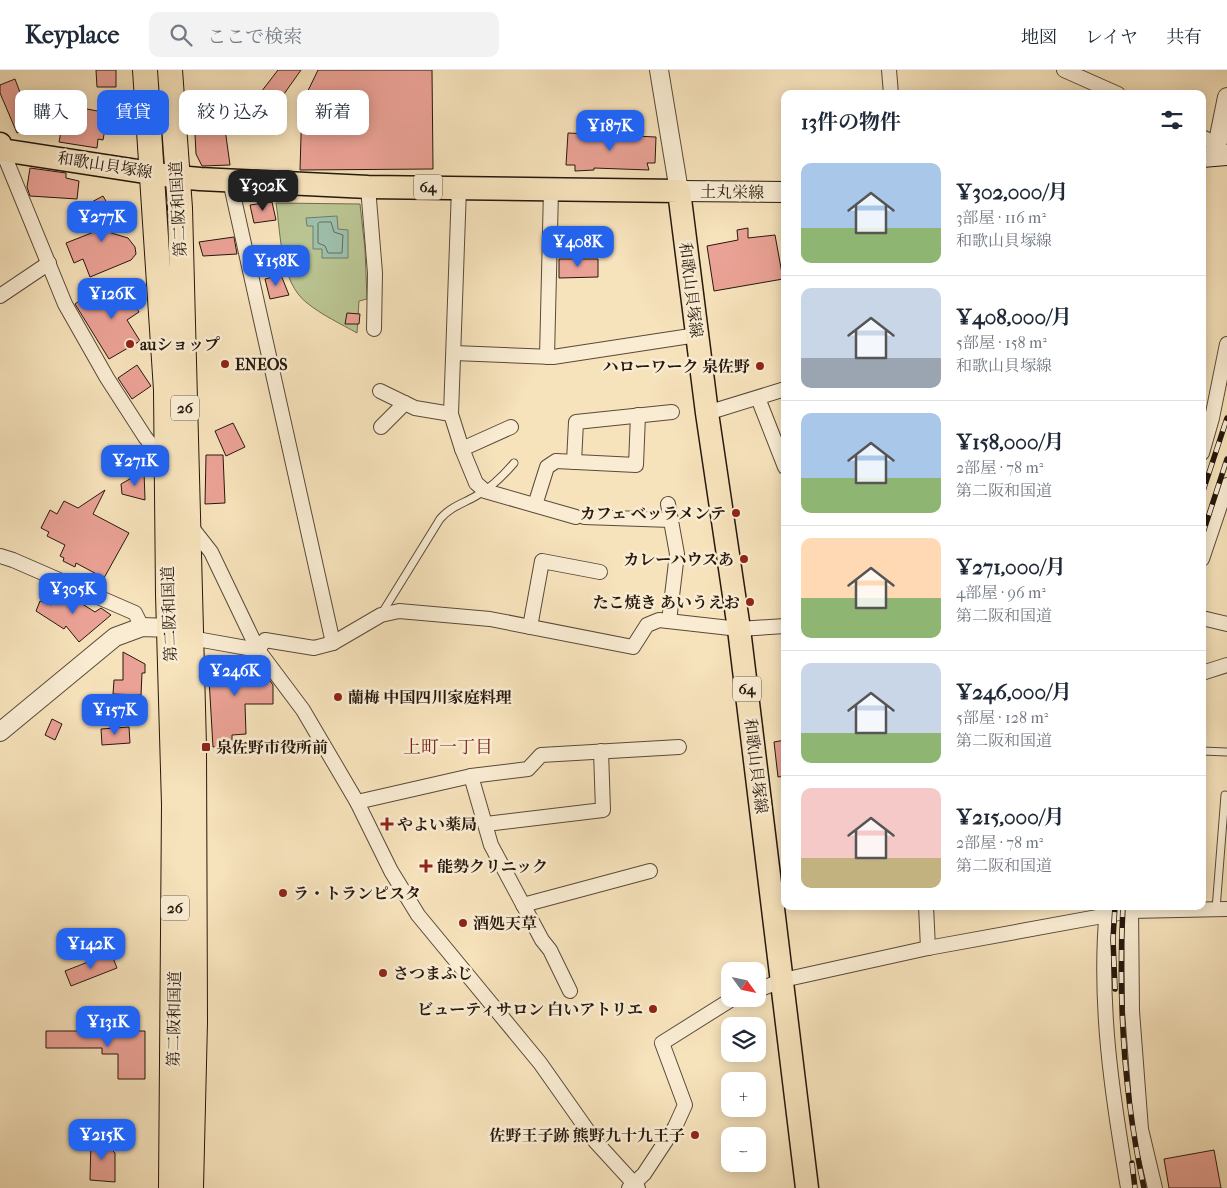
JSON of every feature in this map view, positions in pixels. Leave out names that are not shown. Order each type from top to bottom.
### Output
[{"type":"highway","name":"第二阪和国道","points":[[145,70],[166,390],[165,462],[174,805],[171,1188]]},
{"type":"highway","name":"第二阪和国道","points":[[170,70],[180,208],[191,638],[195,993],[192,1188]]},
{"type":"main road","name":"和歌山貝塚線","points":[[1,148],[177,177],[230,181],[368,187],[679,191],[697,335],[739,629],[807,1188]]},
{"type":"main road","name":"土丸栄線","points":[[679,191],[781,192]]},
{"type":"street","points":[[659,70],[679,191]]},
{"type":"street","points":[[889,70],[891,90]]},
{"type":"street","points":[[1064,70],[1109,90]]},
{"type":"street","points":[[1213,150],[1227,97]]},
{"type":"street","points":[[1,148],[65,304],[106,378],[144,437],[165,462]]},
{"type":"street","points":[[230,181],[333,643]]},
{"type":"street","points":[[368,187],[375,273],[374,329]]},
{"type":"street","points":[[459,188],[451,414],[462,449],[476,483],[485,491],[580,517],[671,520]]},
{"type":"street","points":[[547,357],[551,190]]},
{"type":"street","points":[[0,296],[49,263]]},
{"type":"street","points":[[454,353],[547,357],[697,335]]},
{"type":"street","points":[[1207,420],[1227,344]]},
{"type":"street","points":[[708,413],[781,390]]},
{"type":"street","points":[[380,391],[415,408],[451,414]]},
{"type":"street","points":[[758,398],[781,457]]},
{"type":"street","points":[[381,427],[405,403]]},
{"type":"street","points":[[1207,420],[1227,410]]},
{"type":"street","points":[[574,462],[576,422],[672,412]]},
{"type":"street","points":[[535,505],[547,467],[556,461],[636,464],[638,415]]},
{"type":"street","points":[[462,449],[511,428]]},
{"type":"street","points":[[1206,552],[1221,522],[1227,484]]},
{"type":"street","points":[[668,504],[676,554],[668,621]]},
{"type":"street","points":[[188,524],[211,552],[258,650],[303,710],[357,802],[391,871],[418,915],[540,1062],[595,1141],[634,1186],[675,1127],[685,1105],[662,1043],[721,1006]]},
{"type":"street","points":[[0,556],[135,613],[142,627]]},
{"type":"street","points":[[530,627],[542,561],[600,572]]},
{"type":"street","points":[[258,650],[265,640],[314,648],[333,643],[381,615],[399,611],[490,619],[633,647],[647,625],[659,620],[739,629],[781,626]]},
{"type":"street","points":[[1206,619],[1227,624]]},
{"type":"street","points":[[0,732],[115,637],[142,627],[170,628],[191,638],[258,650]]},
{"type":"street","points":[[1206,672],[1227,665]]},
{"type":"street","points":[[357,802],[471,776],[528,770],[541,755],[679,746]]},
{"type":"street","points":[[486,824],[603,810],[601,751]]},
{"type":"street","points":[[471,776],[491,845],[542,940],[550,950],[570,991]]},
{"type":"street","points":[[523,905],[650,871]]},
{"type":"street","points":[[1206,909],[1222,909]]},
{"type":"street","points":[[926,910],[928,948]]},
{"type":"street","points":[[1131,910],[1132,1011],[1142,1129],[1155,1188]]},
{"type":"street","points":[[766,987],[783,980],[1106,911],[1104,1006],[1113,1102],[1128,1188]]},
{"type":"lane","points":[[381,615],[448,509],[485,491],[502,477],[514,463]]},
{"type":"lane","points":[[1206,752],[1227,752]]},
{"type":"lane","points":[[1222,909],[1225,795]]},
{"type":"shaded area","points":[[276,203],[360,204],[365,249],[367,299],[359,301],[357,333],[307,303],[291,283],[283,257]]},
{"type":"water","points":[[337,216],[338,229],[348,230],[348,258],[322,258],[322,249],[313,249],[313,226],[307,226],[306,218]]},
{"type":"building","points":[[96,70],[116,70],[116,87],[97,87]]},
{"type":"building","points":[[278,70],[301,70],[287,90],[263,90]]},
{"type":"building","points":[[318,70],[432,70],[433,169],[300,170],[301,135],[369,135],[369,90],[308,90]]},
{"type":"building","points":[[15,79],[19,90],[15,90],[15,128],[0,93],[0,85]]},
{"type":"building","points":[[87,109],[97,111],[97,135],[104,135],[103,140],[98,139],[97,148],[59,142],[60,135],[87,135]]},
{"type":"building","points":[[568,133],[656,137],[655,163],[647,163],[649,170],[594,168],[594,170],[575,171],[575,165],[566,165]]},
{"type":"building","points":[[195,135],[226,135],[230,165],[202,166],[196,154]]},
{"type":"building","points":[[30,168],[66,173],[66,178],[79,181],[77,199],[30,196],[27,187]]},
{"type":"building","points":[[103,196],[120,225],[108,232],[128,238],[135,247],[136,254],[131,260],[90,277],[83,259],[74,263],[66,243],[99,230],[105,232],[88,204]]},
{"type":"building","points":[[272,202],[276,220],[254,223],[250,205]]},
{"type":"building","points":[[748,228],[748,238],[775,235],[781,268],[781,279],[714,291],[707,246],[738,240],[737,230]]},
{"type":"building","points":[[234,237],[237,254],[203,256],[199,242]]},
{"type":"building","points":[[559,259],[598,259],[598,277],[559,278]]},
{"type":"building","points":[[281,275],[289,295],[270,299],[265,279]]},
{"type":"building","points":[[121,281],[139,312],[127,320],[140,341],[109,359],[75,304],[82,299],[87,307]]},
{"type":"building","points":[[347,313],[360,314],[359,324],[345,324]]},
{"type":"building","points":[[137,365],[151,386],[132,399],[118,378]]},
{"type":"building","points":[[233,423],[245,447],[226,456],[215,431]]},
{"type":"building","points":[[206,455],[223,455],[225,503],[205,504]]},
{"type":"building","points":[[144,471],[145,500],[122,494],[121,484]]},
{"type":"building","points":[[105,490],[93,514],[129,533],[104,578],[76,563],[75,567],[63,561],[64,558],[60,556],[65,545],[47,536],[49,532],[41,528],[50,510],[57,514],[64,501],[78,508]]},
{"type":"building","points":[[60,590],[95,612],[101,608],[111,615],[79,642],[66,626],[64,629],[36,611],[40,601],[51,605]]},
{"type":"building","points":[[123,652],[145,664],[145,673],[142,673],[141,695],[113,694],[114,680],[123,680]]},
{"type":"building","points":[[256,661],[273,685],[273,704],[245,704],[246,734],[232,735],[232,747],[213,747],[208,662]]},
{"type":"building","points":[[52,719],[62,724],[55,740],[45,735]]},
{"type":"building","points":[[129,727],[130,743],[102,745],[101,729]]},
{"type":"building","points":[[781,741],[781,777],[778,777],[774,742]]},
{"type":"building","points":[[111,953],[117,968],[71,986],[65,971]]},
{"type":"building","points":[[46,1031],[145,1031],[145,1079],[118,1079],[118,1054],[102,1054],[102,1048],[46,1048]]},
{"type":"building","points":[[91,1140],[113,1141],[115,1182],[90,1180]]},
{"type":"building","points":[[1214,1150],[1221,1188],[1169,1188],[1164,1159]]},
{"type":"railway","points":[[1206,482],[1227,418]]},
{"type":"railway","points":[[1206,524],[1227,459]]},
{"type":"railway","points":[[1115,910],[1113,939],[1115,989]]},
{"type":"railway","points":[[1123,910],[1121,977],[1124,1048],[1127,1083],[1144,1188]]},
{"type":"railway","points":[[1132,1163],[1135,1188]]},
{"type":"place","name":"auショップ","points":[[130,344]]},
{"type":"place","name":"ENEOS","points":[[225,364]]},
{"type":"place","name":"ハローワーク 泉佐野","points":[[760,366]]},
{"type":"place","name":"カフェ ベッラメンテ","points":[[736,513]]},
{"type":"place","name":"カレーハウスあ","points":[[744,559]]},
{"type":"place","name":"たこ焼き あいうえお","points":[[750,602]]},
{"type":"place","name":"蘭梅 中国四川家庭料理","points":[[338,697]]},
{"type":"place","name":"泉佐野市役所前","points":[[206,747]]},
{"type":"place","name":"やよい薬局","points":[[387,824]]},
{"type":"place","name":"能勢クリニック","points":[[426,866]]},
{"type":"place","name":"ラ・トランピスタ","points":[[283,893]]},
{"type":"place","name":"酒処天草","points":[[463,923]]},
{"type":"place","name":"さつまふじ","points":[[383,973]]},
{"type":"place","name":"ビューティサロン 白いアトリエ","points":[[653,1009]]},
{"type":"place","name":"佐野王子跡 熊野九十九王子","points":[[695,1135]]},
{"type":"district","name":"上町一丁目","points":[[448,747]]}]
